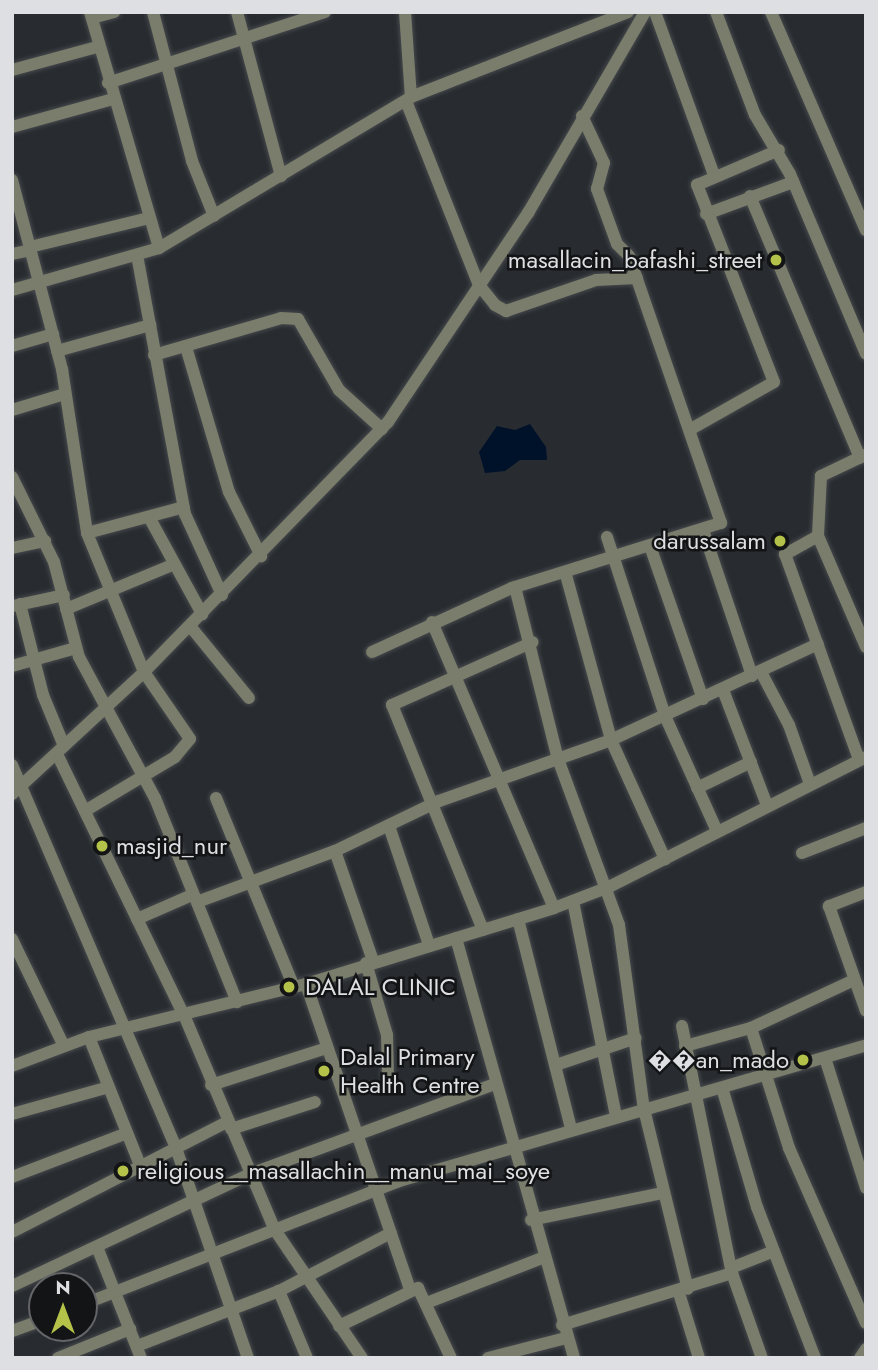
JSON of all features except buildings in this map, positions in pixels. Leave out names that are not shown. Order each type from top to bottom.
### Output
[{"type":"street","points":[[114,12],[91,15],[97,47],[159,248]]},
{"type":"street","points":[[153,12],[165,65],[214,216]]},
{"type":"street","points":[[237,12],[281,176]]},
{"type":"street","points":[[108,83],[325,12]]},
{"type":"street","points":[[405,12],[409,99],[479,285],[506,311],[596,280],[637,278]]},
{"type":"street","points":[[12,290],[159,248],[409,99],[628,12]]},
{"type":"street","points":[[17,791],[222,595],[382,429],[479,285],[645,12]]},
{"type":"street","points":[[655,12],[714,175]]},
{"type":"street","points":[[716,12],[760,127],[779,150],[866,354]]},
{"type":"street","points":[[771,12],[864,221]]},
{"type":"street","points":[[12,70],[97,47]]},
{"type":"street","points":[[12,127],[113,99]]},
{"type":"street","points":[[372,652],[432,622],[515,587],[566,575],[614,556],[703,530],[723,518],[637,278],[597,189],[604,163],[582,116]]},
{"type":"street","points":[[691,429],[774,382],[696,185],[714,175],[779,150]]},
{"type":"street","points":[[12,180],[57,351],[88,533],[144,672],[190,742],[88,809]]},
{"type":"street","points":[[706,214],[793,181]]},
{"type":"street","points":[[750,196],[863,456],[821,477],[818,536],[866,647]]},
{"type":"street","points":[[12,254],[149,218]]},
{"type":"street","points":[[137,255],[184,507],[222,595]]},
{"type":"street","points":[[154,355],[281,318],[298,319],[339,390],[382,429]]},
{"type":"street","points":[[57,351],[150,325]]},
{"type":"street","points":[[12,346],[53,334]]},
{"type":"street","points":[[186,347],[229,492],[261,556]]},
{"type":"street","points":[[12,410],[65,394]]},
{"type":"street","points":[[12,477],[46,541],[76,648],[102,709],[143,775],[237,1002]]},
{"type":"street","points":[[88,533],[184,507]]},
{"type":"street","points":[[149,517],[172,565],[202,614]]},
{"type":"street","points":[[703,530],[756,674],[789,725],[810,784]]},
{"type":"street","points":[[12,1066],[89,1037],[300,985],[554,908],[609,887],[862,759],[785,554],[787,547],[818,536]]},
{"type":"street","points":[[607,537],[665,716],[717,831]]},
{"type":"street","points":[[12,548],[46,541]]},
{"type":"street","points":[[650,546],[703,699]]},
{"type":"street","points":[[172,565],[111,592],[65,602],[16,605],[61,750],[137,919],[184,1015],[211,1085],[275,1230],[362,1358]]},
{"type":"street","points":[[566,575],[611,740],[664,859]]},
{"type":"street","points":[[515,587],[533,642],[558,759],[609,887],[636,1038],[644,1109],[699,1358]]},
{"type":"street","points":[[432,622],[452,676],[554,908]]},
{"type":"street","points":[[190,626],[249,698]]},
{"type":"street","points":[[483,930],[392,705],[533,642]]},
{"type":"street","points":[[137,919],[194,898],[251,884],[335,851],[432,804],[611,740],[818,644]]},
{"type":"street","points":[[12,666],[76,648]]},
{"type":"street","points":[[723,690],[767,805]]},
{"type":"street","points":[[697,789],[751,762]]},
{"type":"street","points":[[12,765],[17,791],[128,1028],[176,1148],[248,1358]]},
{"type":"street","points":[[216,798],[251,884],[327,1048],[356,1134],[379,1189],[409,1287],[429,1301],[451,1358]]},
{"type":"street","points":[[389,826],[429,945]]},
{"type":"street","points":[[802,853],[866,828]]},
{"type":"street","points":[[335,851],[369,962],[387,1035],[388,1076]]},
{"type":"street","points":[[866,892],[829,906],[866,1011]]},
{"type":"street","points":[[573,901],[616,1116]]},
{"type":"street","points":[[518,919],[571,1129]]},
{"type":"street","points":[[456,937],[531,1220],[573,1358]]},
{"type":"street","points":[[12,939],[64,1046]]},
{"type":"street","points":[[685,1046],[751,1028],[855,980]]},
{"type":"street","points":[[682,1026],[694,1098],[732,1270],[762,1358]]},
{"type":"street","points":[[751,1028],[802,1180],[866,1323]]},
{"type":"street","points":[[89,1037],[106,1088],[141,1167]]},
{"type":"street","points":[[556,1065],[636,1038]]},
{"type":"street","points":[[98,1299],[379,1189],[511,1145],[616,1116],[723,1091],[826,1061],[866,1045]]},
{"type":"street","points":[[211,1085],[327,1048]]},
{"type":"street","points":[[826,1061],[866,1188]]},
{"type":"street","points":[[12,1286],[250,1174],[495,1084]]},
{"type":"street","points":[[12,1114],[106,1088]]},
{"type":"street","points":[[723,1091],[774,1251],[815,1358]]},
{"type":"street","points":[[12,1233],[176,1148],[229,1125],[315,1102]]},
{"type":"street","points":[[12,1177],[127,1133]]},
{"type":"street","points":[[531,1220],[663,1194]]},
{"type":"street","points":[[97,1247],[139,1352],[279,1291],[391,1233]]},
{"type":"street","points":[[562,1325],[684,1291],[774,1251]]},
{"type":"street","points":[[429,1301],[542,1258]]},
{"type":"street","points":[[339,1326],[409,1287]]},
{"type":"street","points":[[279,1291],[307,1358]]},
{"type":"street","points":[[58,1358],[89,1353],[130,1329]]},
{"type":"street","points":[[488,1358],[566,1338]]},
{"type":"street","points":[[860,1358],[866,1349]]},
{"type":"water","points":[[530,424],[546,447],[547,460],[520,460],[505,471],[485,473],[479,452],[497,426],[515,430]]},
{"type":"place","name":"masallacin_bafashi_street","points":[[776,260]]},
{"type":"place","name":"darussalam","points":[[780,541]]},
{"type":"place","name":"masjid_nur","points":[[102,846]]},
{"type":"place","name":"DALAL CLINIC","points":[[289,987]]},
{"type":"place","name":"��an_mado","points":[[803,1060]]},
{"type":"place","name":"Dalal Primary Health Centre","points":[[324,1071]]},
{"type":"place","name":"religious__masallachin__manu_mai_soye","points":[[123,1171]]}]
